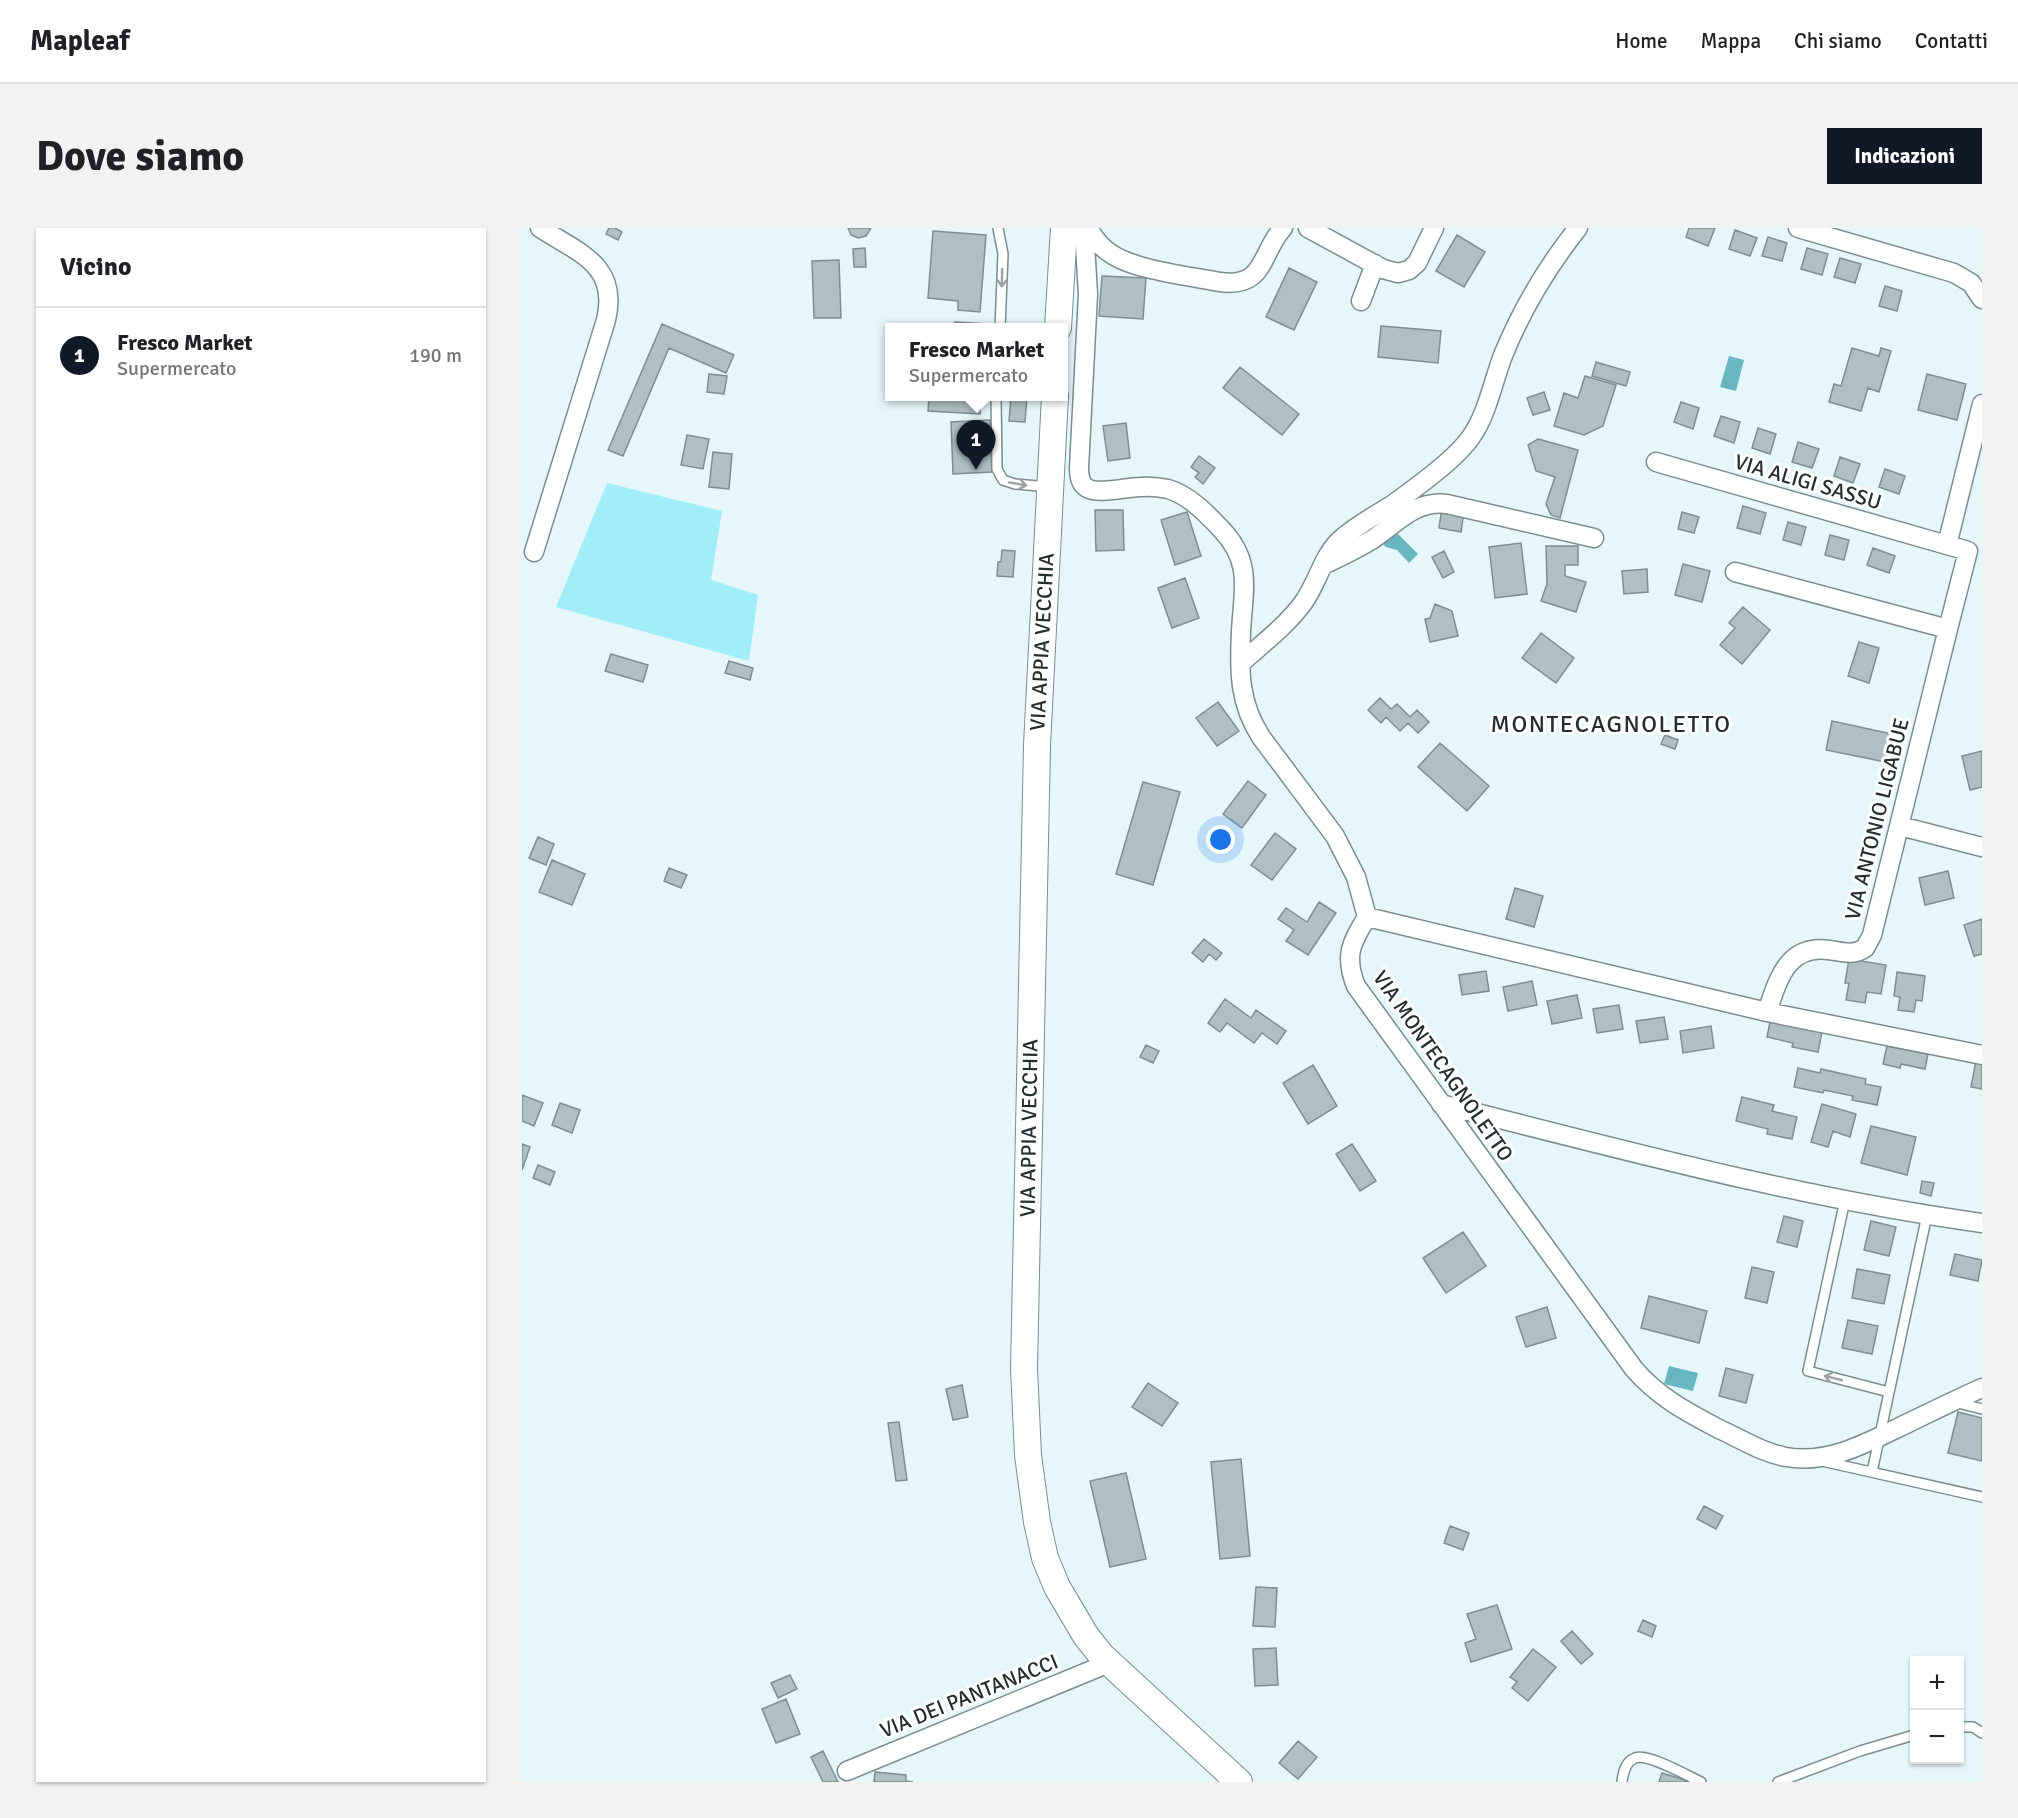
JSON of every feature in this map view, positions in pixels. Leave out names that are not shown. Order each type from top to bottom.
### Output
[{"type":"main road","points":[[1058,323],[1064,228]]},
{"type":"main road","name":"VIA APPIA VECCHIA","points":[[1055,401],[1037,745],[1024,1402],[1036,1515],[1045,1558],[1057,1587],[1086,1636],[1109,1663],[1239,1782]]},
{"type":"street","points":[[534,552],[606,320],[608,300],[605,282],[599,268],[540,228]]},
{"type":"street","points":[[1086,228],[1103,248],[1130,263],[1232,283],[1244,281],[1256,273],[1283,228]]},
{"type":"street","points":[[1086,228],[1088,294],[1079,468],[1082,482],[1086,488],[1094,491],[1149,486],[1172,491],[1198,506],[1223,531],[1237,550],[1245,576],[1240,663],[1245,704],[1254,726],[1335,836],[1356,878],[1367,917],[1767,1012],[1982,1055]]},
{"type":"street","points":[[1308,228],[1392,272],[1404,272],[1417,262],[1434,228]]},
{"type":"street","points":[[1240,663],[1298,609],[1341,539],[1393,504],[1434,472],[1467,442],[1480,420],[1504,354],[1531,294],[1547,268],[1578,228]]},
{"type":"street","points":[[1798,228],[1954,273],[1971,283],[1982,299]]},
{"type":"street","points":[[1360,301],[1375,264]]},
{"type":"street","points":[[1947,545],[1982,404]]},
{"type":"street","name":"VIA ALIGI SASSU","points":[[1656,462],[1975,553],[1948,628]]},
{"type":"street","points":[[1323,565],[1362,545],[1410,511],[1427,504],[1447,504],[1594,538]]},
{"type":"street","points":[[1735,572],[1948,628]]},
{"type":"street","name":"VIA ANTONIO LIGABUE","points":[[1767,1012],[1784,969],[1799,954],[1819,949],[1846,954],[1855,953],[1865,948],[1868,943],[1900,826],[1948,628]]},
{"type":"street","points":[[1900,826],[1982,847]]},
{"type":"street","name":"VIA MONTECAGNOLETTO","points":[[1367,917],[1350,951],[1350,964],[1356,986],[1627,1360],[1654,1390],[1691,1414],[1764,1450],[1788,1457],[1811,1458],[1850,1449],[1982,1388]]},
{"type":"street","points":[[1441,1104],[1711,1171],[1845,1200],[1982,1223]]},
{"type":"street","name":"VIA DEI PANTANACCI","points":[[847,1771],[1109,1663]]},
{"type":"lane","points":[[998,228],[1003,254],[1000,323]]},
{"type":"lane","points":[[996,401],[997,469],[1003,480],[1015,484],[1050,487]]},
{"type":"lane","points":[[1845,1200],[1808,1371],[1890,1392]]},
{"type":"lane","points":[[1872,1472],[1927,1215]]},
{"type":"lane","points":[[1952,1402],[1982,1409]]},
{"type":"lane","points":[[1811,1458],[1982,1497]]},
{"type":"lane","points":[[1964,1727],[1973,1727],[1982,1733]]},
{"type":"lane","points":[[1778,1782],[1860,1751],[1910,1736]]},
{"type":"lane","points":[[1622,1782],[1628,1763],[1634,1758],[1642,1757],[1701,1782]]},
{"type":"shaded area","points":[[1729,356],[1744,360],[1736,391],[1720,387]]},
{"type":"shaded area","points":[[607,483],[722,511],[711,580],[758,595],[749,661],[556,607]]},
{"type":"shaded area","points":[[1394,530],[1418,554],[1409,563],[1397,550],[1386,547],[1381,542]]},
{"type":"shaded area","points":[[1669,1366],[1698,1373],[1693,1391],[1664,1384]]},
{"type":"building","points":[[609,228],[622,232],[618,240],[606,234]]},
{"type":"building","points":[[848,228],[871,228],[866,236],[858,238],[851,235]]},
{"type":"building","points":[[1689,228],[1715,228],[1708,246],[1686,237]]},
{"type":"building","points":[[1735,230],[1757,238],[1750,256],[1729,249]]},
{"type":"building","points":[[933,231],[986,235],[980,312],[958,310],[958,301],[928,298]]},
{"type":"building","points":[[1457,235],[1485,252],[1464,287],[1436,271]]},
{"type":"building","points":[[1768,237],[1787,243],[1782,261],[1762,256]]},
{"type":"building","points":[[865,248],[866,267],[854,267],[853,249]]},
{"type":"building","points":[[1807,248],[1828,254],[1822,275],[1801,269]]},
{"type":"building","points":[[1840,258],[1861,264],[1855,283],[1834,277]]},
{"type":"building","points":[[839,260],[841,318],[814,318],[812,261]]},
{"type":"building","points":[[1289,268],[1317,282],[1294,330],[1266,317]]},
{"type":"building","points":[[1102,276],[1146,278],[1143,319],[1099,316]]},
{"type":"building","points":[[1885,286],[1902,291],[1897,311],[1879,306]]},
{"type":"building","points":[[662,324],[734,355],[726,373],[669,348],[623,456],[608,450]]},
{"type":"building","points":[[1381,326],[1441,331],[1438,363],[1378,357]]},
{"type":"building","points":[[1852,348],[1879,356],[1881,348],[1891,351],[1879,392],[1868,388],[1861,411],[1829,402],[1834,384],[1841,386]]},
{"type":"building","points":[[1596,362],[1630,372],[1626,386],[1592,376]]},
{"type":"building","points":[[1240,367],[1299,414],[1282,435],[1223,388]]},
{"type":"building","points":[[709,374],[727,376],[724,394],[707,392]]},
{"type":"building","points":[[1927,374],[1966,384],[1957,420],[1918,410]]},
{"type":"building","points":[[1585,376],[1616,385],[1603,426],[1584,435],[1554,426],[1564,393],[1578,398]]},
{"type":"building","points":[[1544,392],[1550,410],[1533,415],[1527,398]]},
{"type":"building","points":[[929,401],[981,401],[980,414],[928,411]]},
{"type":"building","points":[[1011,401],[1027,401],[1025,422],[1009,421]]},
{"type":"building","points":[[1681,402],[1699,408],[1693,429],[1674,422]]},
{"type":"building","points":[[1721,416],[1740,422],[1734,443],[1714,436]]},
{"type":"building","points":[[990,420],[992,472],[953,474],[951,422]]},
{"type":"building","points":[[1126,423],[1130,458],[1108,461],[1103,426]]},
{"type":"building","points":[[1758,428],[1776,434],[1770,454],[1752,448]]},
{"type":"building","points":[[687,435],[709,439],[703,469],[681,465]]},
{"type":"building","points":[[1538,439],[1578,450],[1560,518],[1551,515],[1546,504],[1555,477],[1536,471],[1528,445]]},
{"type":"building","points":[[1798,442],[1819,449],[1812,468],[1792,462]]},
{"type":"building","points":[[713,452],[732,454],[729,489],[709,487]]},
{"type":"building","points":[[1199,456],[1215,468],[1203,484],[1195,477],[1199,473],[1191,467]]},
{"type":"building","points":[[1840,457],[1860,464],[1853,483],[1834,476]]},
{"type":"building","points":[[1885,469],[1905,476],[1899,494],[1879,487]]},
{"type":"building","points":[[1743,506],[1766,513],[1760,534],[1737,528]]},
{"type":"building","points":[[1442,508],[1464,512],[1461,532],[1439,528]]},
{"type":"building","points":[[1095,510],[1123,510],[1124,550],[1096,551]]},
{"type":"building","points":[[1187,512],[1201,556],[1175,565],[1161,520]]},
{"type":"building","points":[[1682,512],[1699,517],[1694,533],[1678,529]]},
{"type":"building","points":[[1788,522],[1806,527],[1801,545],[1783,540]]},
{"type":"building","points":[[1830,535],[1849,540],[1844,560],[1825,555]]},
{"type":"building","points":[[1521,543],[1527,594],[1495,598],[1489,547]]},
{"type":"building","points":[[1546,546],[1578,546],[1578,565],[1565,565],[1565,576],[1586,582],[1576,612],[1541,601],[1547,584]]},
{"type":"building","points":[[1873,548],[1895,556],[1889,573],[1867,565]]},
{"type":"building","points":[[1002,550],[1015,551],[1013,577],[997,576]]},
{"type":"building","points":[[1444,551],[1454,572],[1443,578],[1432,557]]},
{"type":"building","points":[[1683,564],[1710,571],[1702,602],[1675,595]]},
{"type":"building","points":[[1647,569],[1648,592],[1624,594],[1622,571]]},
{"type":"building","points":[[1185,578],[1199,618],[1172,628],[1158,588]]},
{"type":"building","points":[[1435,604],[1452,611],[1458,636],[1430,642],[1425,619],[1430,618]]},
{"type":"building","points":[[1743,607],[1770,630],[1742,664],[1720,645],[1735,628],[1729,623]]},
{"type":"building","points":[[1541,633],[1574,658],[1556,683],[1522,658]]},
{"type":"building","points":[[1859,642],[1879,648],[1869,683],[1848,676]]},
{"type":"building","points":[[611,654],[648,665],[643,682],[605,671]]},
{"type":"building","points":[[729,661],[753,668],[750,680],[725,673]]},
{"type":"building","points":[[1380,698],[1391,709],[1397,704],[1410,717],[1417,710],[1429,722],[1418,733],[1408,723],[1400,731],[1386,717],[1381,723],[1368,710]]},
{"type":"building","points":[[1218,702],[1239,731],[1217,746],[1196,718]]},
{"type":"building","points":[[1832,721],[1897,735],[1891,763],[1826,750]]},
{"type":"building","points":[[1665,735],[1678,740],[1675,749],[1661,744]]},
{"type":"building","points":[[1440,743],[1489,786],[1467,811],[1418,767]]},
{"type":"building","points":[[1982,751],[1982,787],[1970,790],[1962,756]]},
{"type":"building","points":[[1248,781],[1266,795],[1242,828],[1223,814]]},
{"type":"building","points":[[1143,782],[1180,792],[1153,885],[1116,874]]},
{"type":"building","points":[[1275,833],[1296,849],[1272,880],[1251,865]]},
{"type":"building","points":[[538,837],[554,844],[546,865],[529,858]]},
{"type":"building","points":[[552,860],[585,874],[572,905],[539,892]]},
{"type":"building","points":[[669,868],[687,875],[681,888],[664,881]]},
{"type":"building","points":[[1948,871],[1954,898],[1925,905],[1919,878]]},
{"type":"building","points":[[1515,888],[1543,896],[1534,927],[1506,919]]},
{"type":"building","points":[[1319,902],[1336,913],[1308,955],[1286,941],[1294,930],[1278,919],[1286,908],[1307,922]]},
{"type":"building","points":[[1982,919],[1982,954],[1974,956],[1964,925]]},
{"type":"building","points":[[1204,939],[1222,953],[1216,960],[1209,954],[1203,962],[1192,953]]},
{"type":"building","points":[[1849,959],[1886,965],[1881,994],[1867,992],[1865,1003],[1846,1000],[1849,983],[1845,983]]},
{"type":"building","points":[[1486,971],[1489,991],[1462,995],[1459,975]]},
{"type":"building","points":[[1897,972],[1925,976],[1922,1001],[1916,1000],[1914,1012],[1898,1010],[1900,997],[1894,996]]},
{"type":"building","points":[[1532,981],[1537,1005],[1508,1011],[1503,987]]},
{"type":"building","points":[[1577,995],[1582,1018],[1552,1024],[1547,1001]]},
{"type":"building","points":[[1225,999],[1251,1018],[1256,1010],[1286,1031],[1277,1044],[1262,1033],[1254,1043],[1227,1023],[1220,1032],[1208,1023]]},
{"type":"building","points":[[1619,1005],[1623,1029],[1597,1033],[1593,1009]]},
{"type":"building","points":[[1664,1017],[1668,1039],[1640,1043],[1636,1021]]},
{"type":"building","points":[[1771,1017],[1822,1032],[1818,1052],[1792,1047],[1793,1043],[1767,1037]]},
{"type":"building","points":[[1711,1026],[1714,1048],[1683,1053],[1680,1031]]},
{"type":"building","points":[[1146,1045],[1159,1051],[1153,1063],[1140,1057]]},
{"type":"building","points":[[1887,1046],[1928,1054],[1925,1069],[1901,1064],[1900,1068],[1883,1064]]},
{"type":"building","points":[[1976,1060],[1982,1062],[1982,1089],[1971,1087]]},
{"type":"building","points":[[1313,1065],[1337,1106],[1308,1124],[1283,1083]]},
{"type":"building","points":[[1798,1068],[1820,1073],[1821,1069],[1866,1079],[1865,1084],[1881,1087],[1877,1105],[1852,1100],[1853,1096],[1794,1087]]},
{"type":"building","points":[[522,1095],[543,1103],[534,1126],[522,1121]]},
{"type":"building","points":[[1742,1097],[1774,1105],[1772,1111],[1797,1117],[1792,1139],[1767,1134],[1768,1129],[1736,1121]]},
{"type":"building","points":[[560,1103],[580,1110],[572,1133],[552,1125]]},
{"type":"building","points":[[1822,1104],[1856,1114],[1850,1137],[1833,1131],[1828,1147],[1811,1142]]},
{"type":"building","points":[[1871,1126],[1916,1137],[1907,1175],[1861,1163]]},
{"type":"building","points":[[522,1144],[530,1147],[522,1170]]},
{"type":"building","points":[[1352,1144],[1376,1181],[1360,1191],[1336,1154]]},
{"type":"building","points":[[538,1165],[555,1172],[550,1185],[533,1178]]},
{"type":"building","points":[[1922,1181],[1934,1183],[1931,1196],[1920,1193]]},
{"type":"building","points":[[1784,1216],[1803,1221],[1797,1247],[1777,1242]]},
{"type":"building","points":[[1871,1221],[1896,1227],[1889,1256],[1864,1250]]},
{"type":"building","points":[[1463,1232],[1486,1266],[1446,1293],[1423,1258]]},
{"type":"building","points":[[1955,1254],[1982,1260],[1978,1281],[1950,1275]]},
{"type":"building","points":[[1752,1267],[1774,1272],[1767,1303],[1745,1298]]},
{"type":"building","points":[[1857,1269],[1890,1275],[1884,1304],[1852,1298]]},
{"type":"building","points":[[1649,1296],[1707,1311],[1699,1343],[1641,1328]]},
{"type":"building","points":[[1547,1307],[1556,1338],[1526,1347],[1516,1317]]},
{"type":"building","points":[[1848,1320],[1878,1326],[1872,1354],[1842,1348]]},
{"type":"building","points":[[1726,1368],[1753,1375],[1746,1403],[1719,1396]]},
{"type":"building","points":[[1148,1383],[1178,1403],[1162,1426],[1132,1407]]},
{"type":"building","points":[[962,1385],[968,1417],[953,1420],[946,1389]]},
{"type":"building","points":[[1958,1412],[1982,1418],[1982,1461],[1948,1453]]},
{"type":"building","points":[[899,1422],[907,1480],[896,1481],[888,1423]]},
{"type":"building","points":[[1241,1459],[1250,1556],[1220,1559],[1211,1462]]},
{"type":"building","points":[[1126,1473],[1146,1559],[1110,1567],[1090,1481]]},
{"type":"building","points":[[1704,1506],[1723,1516],[1716,1529],[1697,1519]]},
{"type":"building","points":[[1450,1526],[1469,1533],[1463,1550],[1444,1543]]},
{"type":"building","points":[[1256,1587],[1277,1588],[1275,1627],[1253,1626]]},
{"type":"building","points":[[1497,1605],[1512,1649],[1471,1662],[1465,1643],[1476,1639],[1467,1614]]},
{"type":"building","points":[[1643,1620],[1656,1626],[1652,1637],[1638,1631]]},
{"type":"building","points":[[1572,1631],[1593,1654],[1581,1664],[1561,1641]]},
{"type":"building","points":[[1276,1648],[1278,1685],[1255,1686],[1253,1649]]},
{"type":"building","points":[[1533,1649],[1556,1667],[1528,1701],[1512,1688],[1517,1682],[1510,1677]]},
{"type":"building","points":[[790,1675],[797,1689],[778,1698],[771,1683]]},
{"type":"building","points":[[786,1699],[800,1734],[776,1743],[762,1709]]},
{"type":"building","points":[[1298,1741],[1317,1757],[1298,1779],[1279,1763]]},
{"type":"building","points":[[823,1751],[838,1782],[823,1782],[811,1757]]},
{"type":"building","points":[[875,1772],[906,1775],[906,1781],[913,1782],[874,1782]]},
{"type":"building","points":[[1662,1773],[1691,1782],[1659,1782]]},
{"type":"place","name":"Fresco Market","points":[[976,470]]},
{"type":"district","name":"MONTECAGNOLETTO","points":[[1611,724]]}]
